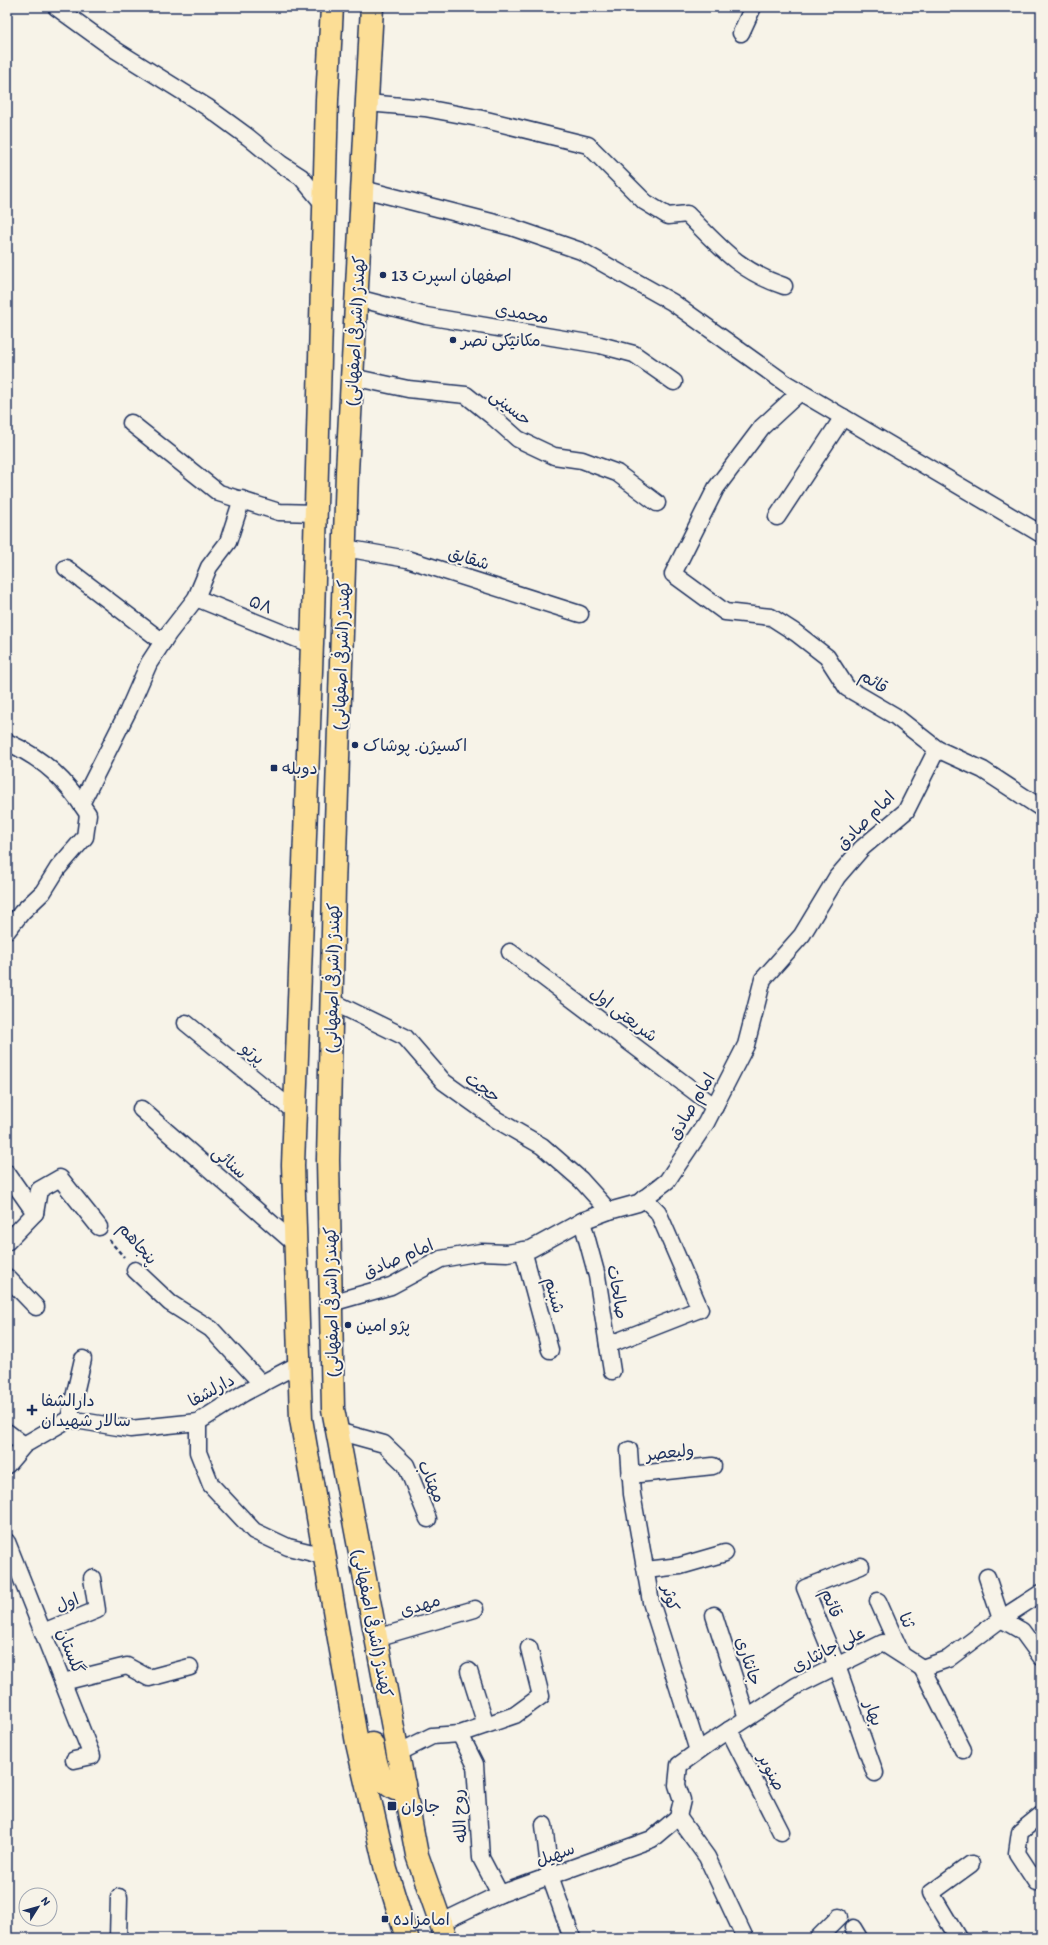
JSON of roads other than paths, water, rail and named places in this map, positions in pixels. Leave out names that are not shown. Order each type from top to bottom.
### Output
[{"type":"main road","name":"کهندژ (اشرفی اصفهانی)","points":[[332,7],[312,645],[293,1165],[294,1243],[301,1419],[357,1743],[386,1870],[407,1938]]},
{"type":"main road","name":"کهندژ (اشرفی اصفهانی)","points":[[372,7],[352,377],[339,737],[328,1160],[333,1409],[417,1855],[440,1933]]},
{"type":"main road","points":[[309,734],[339,737]]},
{"type":"main road","points":[[340,1642],[352,1653],[378,1770],[390,1786],[395,1789],[404,1784]]},
{"type":"main road","points":[[386,1870],[390,1858],[400,1855],[406,1860],[440,1933]]},
{"type":"street","points":[[56,7],[114,49],[207,107],[248,137],[300,177],[325,206]]},
{"type":"street","points":[[741,33],[753,7]]},
{"type":"street","points":[[367,103],[425,108],[478,118],[588,145],[645,202],[668,216],[687,214],[732,259],[763,279],[784,286]]},
{"type":"street","points":[[363,189],[511,227],[581,252],[672,302],[785,383],[1041,534]]},
{"type":"street","name":"محمدی","points":[[356,298],[426,316],[600,345],[634,354],[674,382]]},
{"type":"street","name":"حسینی","points":[[352,377],[408,389],[466,395],[518,439],[554,456],[582,460],[617,473],[657,503]]},
{"type":"street","name":"قائم","points":[[800,392],[762,428],[716,488],[673,574],[725,612],[771,617],[796,633],[827,657],[846,688],[895,716],[937,749],[984,770],[1041,808]]},
{"type":"street","points":[[778,517],[843,417]]},
{"type":"street","points":[[131,423],[219,493],[242,499],[279,512],[316,513]]},
{"type":"street","points":[[81,804],[128,711],[149,663],[196,598],[209,567],[228,542],[242,499]]},
{"type":"street","name":"شقایق","points":[[345,548],[407,560],[580,614]]},
{"type":"street","points":[[66,568],[163,642]]},
{"type":"street","name":"۵۸","points":[[196,598],[312,645]]},
{"type":"street","points":[[7,742],[42,762],[71,789],[88,814],[85,837],[58,868],[43,892],[22,912],[7,931]]},
{"type":"street","name":"امام صادق","points":[[331,1303],[391,1286],[441,1259],[480,1252],[507,1252],[531,1249],[582,1221],[638,1202],[667,1181],[706,1123],[746,1045],[762,979],[802,935],[837,877],[862,848],[906,811],[937,749]]},
{"type":"street","name":"شریعتی اول","points":[[510,952],[715,1107]]},
{"type":"street","name":"حجت","points":[[332,1002],[405,1037],[444,1082],[497,1120],[542,1146],[581,1180],[609,1211]]},
{"type":"street","name":"پرتو","points":[[186,1023],[295,1112]]},
{"type":"street","name":"سنائی","points":[[141,1109],[294,1243]]},
{"type":"street","points":[[7,1173],[35,1213],[7,1242]]},
{"type":"street","name":"پنجاهم","points":[[35,1213],[39,1190],[60,1178],[99,1227]]},
{"type":"street","points":[[608,1345],[700,1309],[658,1212],[644,1198]]},
{"type":"street","name":"صالحات","points":[[582,1221],[598,1276],[612,1371]]},
{"type":"street","name":"شبنم","points":[[523,1250],[550,1350]]},
{"type":"street","name":"پنجاهم","points":[[135,1270],[170,1303],[211,1329],[262,1384]]},
{"type":"street","points":[[7,1277],[36,1307]]},
{"type":"street","points":[[7,1465],[24,1445],[69,1419],[83,1359]]},
{"type":"street","name":"دارلشفا","points":[[69,1419],[130,1429],[198,1422],[299,1364]]},
{"type":"street","points":[[198,1422],[198,1452],[211,1485],[254,1531],[288,1547],[324,1556]]},
{"type":"street","name":"مهتاب","points":[[337,1431],[384,1444],[406,1465],[428,1519]]},
{"type":"street","points":[[7,1432],[24,1445]]},
{"type":"street","name":"کوثر","points":[[629,1450],[630,1475],[651,1602],[698,1751]]},
{"type":"street","name":"ولیعصر","points":[[630,1475],[713,1466]]},
{"type":"street","name":"گلستان","points":[[7,1542],[92,1756],[74,1760]]},
{"type":"street","points":[[646,1570],[680,1566],[725,1553]]},
{"type":"street","name":"قائم","points":[[837,1666],[805,1588],[861,1566]]},
{"type":"street","points":[[987,1577],[1001,1619],[1022,1631],[1041,1656]]},
{"type":"street","name":"اول","points":[[43,1632],[97,1610],[92,1578]]},
{"type":"street","points":[[963,1750],[922,1668],[948,1659],[1001,1619],[1041,1593]]},
{"type":"street","name":"ثنا","points":[[878,1602],[901,1653]]},
{"type":"street","name":"مهدی","points":[[376,1638],[475,1609]]},
{"type":"street","name":"جانثاری","points":[[714,1615],[748,1718]]},
{"type":"street","name":"علی جانثاری","points":[[678,1817],[682,1800],[677,1785],[679,1766],[698,1751],[796,1686],[883,1643],[901,1653],[922,1668]]},
{"type":"street","points":[[398,1753],[432,1736],[460,1734],[515,1715],[541,1696],[529,1648]]},
{"type":"street","points":[[63,1682],[127,1666],[149,1678],[190,1667]]},
{"type":"street","name":"بهار","points":[[837,1666],[875,1772]]},
{"type":"street","points":[[469,1671],[486,1725]]},
{"type":"street","name":"صنوبر","points":[[729,1730],[781,1832]]},
{"type":"street","name":"روح الله","points":[[460,1734],[475,1764],[481,1858],[500,1894]]},
{"type":"street","points":[[1036,1882],[1017,1853],[1020,1832],[1041,1815]]},
{"type":"street","points":[[678,1817],[707,1857],[745,1938]]},
{"type":"street","name":"سهیل","points":[[440,1933],[500,1894],[652,1839],[678,1817]]},
{"type":"street","points":[[544,1825],[550,1876],[572,1938]]},
{"type":"street","points":[[958,1938],[931,1893],[972,1864]]},
{"type":"street","points":[[118,1938],[119,1897]]},
{"type":"street","points":[[818,1938],[839,1917]]},
{"type":"place","name":"اصفهان اسپرت 13","points":[[383,275]]},
{"type":"place","name":"مکانیکی نصر","points":[[453,340]]},
{"type":"place","name":"اکسیژن. پوشاک","points":[[355,745]]},
{"type":"place","name":"دوبله","points":[[274,768]]},
{"type":"place","name":"پژو امین","points":[[348,1325]]},
{"type":"place","name":"دارالشفا سالار شهیدان","points":[[32,1410]]},
{"type":"place","name":"جاوان","points":[[392,1806]]},
{"type":"place","name":"امامزاده","points":[[385,1919]]}]
